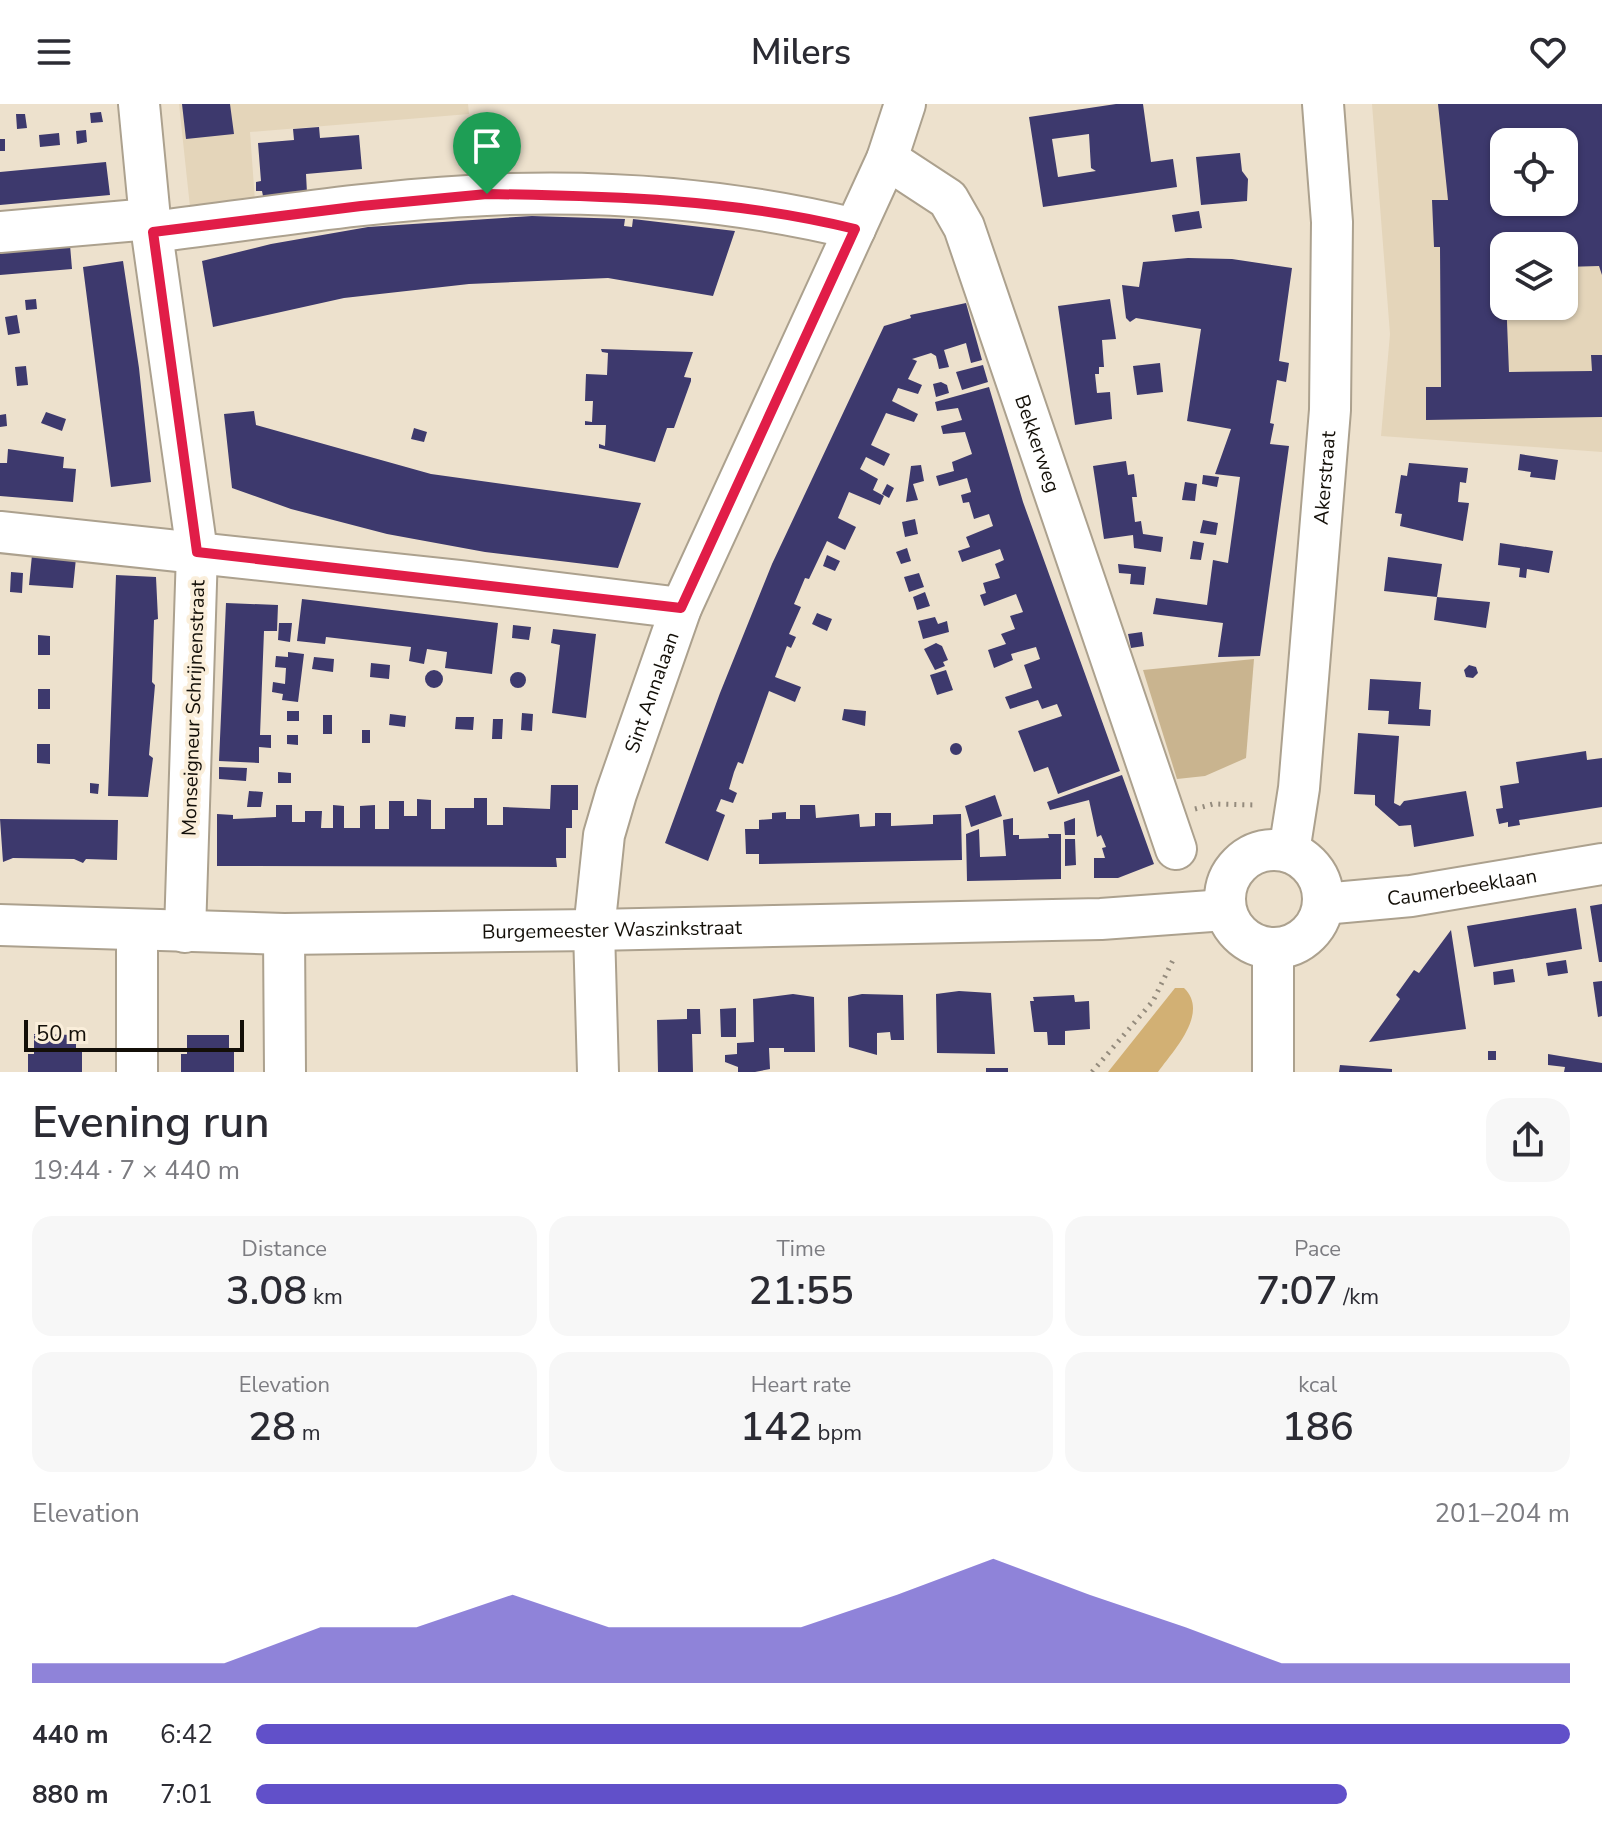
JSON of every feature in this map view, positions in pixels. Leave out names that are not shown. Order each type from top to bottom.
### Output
[{"type":"street","name":"Monseigneur Schrijnenstraat","points":[[139,104],[152,226],[197,552],[185,932]]},
{"type":"street","points":[[887,159],[905,104]]},
{"type":"street","name":"Akerstraat","points":[[1289,852],[1299,788],[1330,410],[1332,222],[1323,104]]},
{"type":"street","name":"Sint Annalaan","points":[[598,1072],[594,930],[604,835],[681,608],[887,159]]},
{"type":"street","name":"Bekkerweg","points":[[887,159],[948,199],[964,227],[1171,832]]},
{"type":"street","points":[[0,232],[152,226],[487,194],[600,196],[709,203],[784,213],[855,229]]},
{"type":"street","points":[[0,532],[681,608]]},
{"type":"street","points":[[1260,851],[1289,852],[1317,874],[1323,904],[1317,923],[1307,936],[1289,946],[1273,948],[1255,945],[1236,932],[1225,910],[1225,887],[1241,862],[1260,851]]},
{"type":"street","name":"Caumerbeeklaan","points":[[1323,904],[1411,896],[1602,864]]},
{"type":"street","name":"Burgemeester Waszinkstraat","points":[[0,925],[284,934],[1101,919],[1225,910]]},
{"type":"street","points":[[137,931],[137,1072]]},
{"type":"street","points":[[284,934],[285,1072]]},
{"type":"street","points":[[1273,948],[1273,1072]]},
{"type":"path","points":[[1171,832],[1213,804],[1257,805]]},
{"type":"path","points":[[1092,1072],[1153,1001],[1174,958]]},
{"type":"shaded area","points":[[179,104],[468,104],[469,114],[250,132],[255,201],[190,207]]},
{"type":"shaded area","points":[[1372,104],[1602,104],[1602,452],[1381,436],[1390,334]]},
{"type":"shaded area","points":[[1254,659],[1246,758],[1205,776],[1177,779],[1143,670]]},
{"type":"shaded area","points":[[1175,988],[1184,988],[1191,998],[1191,1020],[1180,1043],[1158,1072],[1108,1072]]},
{"type":"building","points":[[182,104],[230,104],[234,134],[186,139]]},
{"type":"building","points":[[1116,104],[1143,104],[1151,162],[1173,159],[1177,187],[1043,207],[1029,117]],"holes":[[[1089,134],[1091,168],[1096,171],[1058,177],[1052,139]]]},
{"type":"building","points":[[1438,104],[1602,104],[1602,275],[1599,266],[1578,267],[1578,232],[1490,232],[1490,320],[1507,320],[1509,372],[1592,371],[1591,355],[1602,355],[1602,417],[1426,420],[1426,387],[1441,387],[1440,247],[1434,247],[1432,200],[1448,200]]},
{"type":"building","points":[[101,112],[103,122],[91,123],[90,113]]},
{"type":"building","points":[[16,114],[25,114],[27,128],[17,129]]},
{"type":"building","points":[[319,127],[320,138],[359,135],[362,169],[306,174],[307,193],[263,196],[262,191],[256,191],[256,182],[261,181],[258,143],[294,140],[293,129]]},
{"type":"building","points":[[86,130],[87,142],[77,144],[76,131]]},
{"type":"building","points":[[59,133],[60,145],[40,147],[39,135]]},
{"type":"building","points":[[0,139],[5,139],[5,151],[0,151]]},
{"type":"building","points":[[1240,153],[1242,171],[1248,179],[1247,201],[1201,205],[1196,157]]},
{"type":"building","points":[[106,162],[110,195],[0,205],[0,172]]},
{"type":"building","points":[[1199,211],[1202,228],[1175,232],[1172,215]]},
{"type":"building","points":[[532,216],[625,219],[624,226],[632,227],[633,219],[735,231],[713,296],[608,278],[469,284],[344,298],[213,327],[202,261],[271,244],[368,227]]},
{"type":"building","points":[[70,245],[72,269],[0,275],[0,251]]},
{"type":"building","points":[[1188,258],[1232,259],[1292,268],[1279,361],[1289,363],[1286,382],[1277,380],[1270,423],[1274,424],[1270,444],[1289,446],[1260,656],[1218,657],[1223,623],[1153,614],[1156,598],[1207,605],[1213,560],[1228,563],[1240,477],[1215,474],[1231,429],[1187,421],[1201,329],[1136,318],[1130,322],[1126,318],[1122,285],[1139,287],[1143,262]]},
{"type":"building","points":[[123,261],[139,368],[151,482],[111,487],[83,267]]},
{"type":"building","points":[[36,299],[37,309],[26,310],[25,300]]},
{"type":"building","points":[[1110,299],[1116,339],[1102,340],[1104,367],[1099,367],[1099,374],[1095,374],[1097,393],[1110,392],[1112,419],[1075,425],[1058,306]]},
{"type":"building","points":[[966,303],[982,360],[971,363],[966,343],[944,350],[949,367],[939,369],[936,356],[931,353],[912,359],[917,361],[908,379],[922,385],[918,394],[898,388],[892,401],[918,414],[914,422],[886,413],[871,445],[890,454],[884,466],[866,457],[860,469],[878,479],[873,490],[884,496],[880,505],[849,492],[838,518],[856,527],[845,550],[827,541],[809,579],[805,578],[794,604],[801,607],[789,634],[796,637],[791,648],[787,646],[775,677],[801,687],[795,702],[769,691],[743,764],[738,762],[734,772],[729,789],[737,793],[733,803],[721,799],[716,811],[725,815],[708,861],[665,843],[772,564],[884,326],[911,318],[910,315]]},
{"type":"building","points":[[17,315],[20,333],[8,335],[5,317]]},
{"type":"building","points":[[601,349],[693,352],[684,377],[691,378],[691,381],[674,428],[667,428],[655,462],[599,448],[599,444],[605,446],[606,425],[585,425],[585,421],[592,422],[593,401],[585,401],[586,374],[607,375],[608,353]]},
{"type":"building","points":[[1160,363],[1163,392],[1137,395],[1133,366]]},
{"type":"building","points":[[983,365],[988,382],[962,390],[956,372]]},
{"type":"building","points":[[26,366],[28,385],[17,386],[15,367]]},
{"type":"building","points":[[941,382],[947,385],[949,393],[936,397],[933,384]]},
{"type":"building","points":[[989,387],[1023,502],[1120,771],[1058,794],[1048,767],[1034,772],[1018,731],[1062,716],[1057,704],[1042,709],[1038,700],[1010,709],[1005,697],[1032,688],[1024,665],[1040,659],[1036,647],[1011,654],[1013,660],[994,668],[988,650],[1006,644],[1001,634],[1015,629],[1010,616],[1023,612],[1016,594],[984,606],[980,595],[986,593],[983,583],[1000,578],[995,564],[1004,560],[1000,549],[962,562],[958,551],[970,547],[966,537],[993,526],[989,514],[974,519],[969,502],[963,503],[961,495],[971,492],[967,478],[939,486],[936,476],[954,471],[952,462],[972,454],[965,432],[943,434],[941,426],[962,420],[958,408],[937,411],[935,402]]},
{"type":"building","points":[[254,411],[256,425],[431,474],[641,503],[618,568],[485,552],[387,534],[291,509],[232,488],[224,414]]},
{"type":"building","points":[[46,412],[66,419],[62,431],[41,423]]},
{"type":"building","points":[[6,414],[7,426],[0,427],[0,415]]},
{"type":"building","points":[[414,428],[427,432],[424,442],[411,439]]},
{"type":"building","points":[[8,449],[64,457],[63,468],[76,469],[73,502],[0,496],[0,463],[7,463]]},
{"type":"building","points":[[1520,454],[1558,460],[1555,480],[1530,477],[1531,472],[1518,470]]},
{"type":"building","points":[[1126,461],[1128,475],[1134,474],[1137,497],[1132,497],[1135,522],[1141,521],[1143,534],[1163,537],[1161,552],[1134,548],[1133,535],[1104,539],[1093,466]]},
{"type":"building","points":[[1409,463],[1468,468],[1466,483],[1460,482],[1458,502],[1469,503],[1463,541],[1400,526],[1402,514],[1395,513],[1401,475],[1407,476]]},
{"type":"building","points":[[921,465],[924,481],[913,484],[918,500],[906,502],[911,466]]},
{"type":"building","points":[[1203,475],[1219,477],[1217,487],[1202,484]]},
{"type":"building","points":[[1185,482],[1197,484],[1195,501],[1182,500]]},
{"type":"building","points":[[887,484],[894,488],[889,498],[882,494]]},
{"type":"building","points":[[915,519],[918,534],[905,537],[902,522]]},
{"type":"building","points":[[1203,520],[1218,523],[1216,535],[1200,533]]},
{"type":"building","points":[[1193,541],[1204,543],[1201,560],[1190,559]]},
{"type":"building","points":[[1500,543],[1553,551],[1549,573],[1527,569],[1526,578],[1519,577],[1520,568],[1498,565]]},
{"type":"building","points":[[907,548],[911,561],[901,564],[896,552]]},
{"type":"building","points":[[32,555],[76,558],[73,588],[29,585]]},
{"type":"building","points":[[827,555],[840,561],[835,571],[823,566]]},
{"type":"building","points":[[1388,557],[1442,564],[1437,597],[1384,591]]},
{"type":"building","points":[[1118,564],[1146,567],[1144,585],[1130,584],[1131,574],[1119,573]]},
{"type":"building","points":[[11,572],[23,573],[22,593],[10,592]]},
{"type":"building","points":[[919,573],[924,587],[909,592],[904,577]]},
{"type":"building","points":[[116,575],[156,577],[158,619],[154,620],[152,682],[155,685],[149,755],[153,758],[148,797],[108,796]]},
{"type":"building","points":[[925,592],[930,606],[917,610],[913,597]]},
{"type":"building","points":[[1437,597],[1490,602],[1486,628],[1434,620]]},
{"type":"building","points":[[302,599],[498,623],[492,674],[445,668],[447,652],[427,649],[424,664],[409,661],[411,647],[326,637],[325,644],[297,641]]},
{"type":"building","points":[[226,603],[278,605],[277,631],[264,631],[260,735],[271,735],[271,748],[259,747],[259,763],[219,761]]},
{"type":"building","points":[[817,613],[832,619],[827,631],[812,624]]},
{"type":"building","points":[[935,617],[938,624],[947,621],[949,632],[923,639],[918,621]]},
{"type":"building","points":[[279,623],[292,623],[290,642],[278,640]]},
{"type":"building","points":[[513,625],[531,627],[529,640],[512,638]]},
{"type":"building","points":[[553,629],[596,634],[586,718],[552,713],[560,645],[551,643]]},
{"type":"building","points":[[1142,632],[1144,646],[1131,648],[1128,634]]},
{"type":"building","points":[[38,635],[50,636],[50,655],[38,655]]},
{"type":"building","points":[[936,643],[942,646],[948,660],[943,662],[945,666],[935,670],[924,649]]},
{"type":"building","points":[[288,652],[304,654],[298,702],[282,700],[283,694],[272,692],[273,682],[285,684],[286,668],[275,667],[276,656],[288,657]]},
{"type":"building","points":[[314,657],[334,659],[333,672],[312,669]]},
{"type":"building","points":[[371,663],[390,665],[389,679],[370,677]]},
{"type":"building","points":[[1469,665],[1476,667],[1478,673],[1473,678],[1466,677],[1464,670]]},
{"type":"building","points":[[434,670],[443,679],[434,688],[425,679]]},
{"type":"building","points":[[946,670],[953,690],[937,695],[930,675]]},
{"type":"building","points":[[518,672],[524,674],[524,686],[518,688],[512,686],[510,680],[512,674]]},
{"type":"building","points":[[1370,679],[1421,682],[1419,709],[1431,710],[1430,726],[1388,724],[1389,711],[1368,710]]},
{"type":"building","points":[[38,689],[50,689],[50,709],[38,709]]},
{"type":"building","points":[[844,709],[866,711],[865,726],[842,720]]},
{"type":"building","points":[[287,711],[299,711],[299,721],[287,721]]},
{"type":"building","points":[[522,713],[533,714],[532,731],[521,730]]},
{"type":"building","points":[[390,714],[406,716],[405,727],[389,725]]},
{"type":"building","points":[[323,715],[332,715],[332,734],[323,734]]},
{"type":"building","points":[[456,717],[474,717],[473,730],[455,729]]},
{"type":"building","points":[[493,719],[503,719],[502,739],[492,739]]},
{"type":"building","points":[[362,730],[370,730],[370,743],[362,743]]},
{"type":"building","points":[[1358,733],[1399,736],[1394,803],[1400,806],[1404,801],[1466,791],[1474,836],[1414,847],[1411,825],[1399,826],[1375,805],[1375,795],[1354,794]]},
{"type":"building","points":[[287,735],[298,735],[298,745],[287,744]]},
{"type":"building","points":[[956,743],[962,749],[956,755],[950,749]]},
{"type":"building","points":[[37,744],[50,744],[50,764],[37,763]]},
{"type":"building","points":[[1586,751],[1587,760],[1602,758],[1602,807],[1519,820],[1520,825],[1508,827],[1508,822],[1499,824],[1496,809],[1503,808],[1500,786],[1519,783],[1516,762]]},
{"type":"building","points":[[219,767],[247,768],[246,781],[219,779]]},
{"type":"building","points":[[278,772],[291,773],[291,783],[278,783]]},
{"type":"building","points":[[1122,775],[1154,864],[1118,878],[1094,878],[1094,858],[1105,858],[1102,848],[1106,847],[1101,835],[1097,837],[1089,800],[1050,810],[1047,802]]},
{"type":"building","points":[[90,783],[99,784],[98,794],[90,793]]},
{"type":"building","points":[[551,785],[578,785],[578,810],[572,810],[572,828],[566,828],[566,858],[556,858],[557,867],[217,866],[217,814],[233,815],[233,819],[276,817],[276,805],[292,805],[292,822],[305,822],[305,811],[322,811],[321,828],[333,828],[333,805],[344,806],[344,828],[360,828],[360,806],[375,805],[375,829],[389,829],[389,801],[404,801],[404,816],[417,816],[417,799],[431,800],[431,829],[445,829],[445,808],[474,808],[474,798],[487,798],[487,825],[503,825],[503,807],[550,809]]},
{"type":"building","points":[[249,791],[263,792],[261,807],[247,807]]},
{"type":"building","points":[[995,795],[1002,816],[971,827],[965,806]]},
{"type":"building","points":[[800,805],[815,805],[816,818],[859,814],[860,827],[875,826],[875,813],[891,813],[891,826],[933,824],[933,815],[961,814],[962,860],[759,864],[759,854],[746,854],[745,829],[759,829],[759,820],[772,819],[772,813],[786,812],[786,819],[800,819]]},
{"type":"building","points":[[1013,818],[1013,835],[1019,835],[1019,839],[1049,838],[1048,834],[1061,834],[1061,879],[967,881],[966,834],[979,829],[980,857],[1006,856],[1003,820]]},
{"type":"building","points":[[1075,818],[1075,835],[1065,835],[1064,822]]},
{"type":"building","points":[[0,819],[118,820],[117,860],[86,859],[83,863],[74,859],[13,858],[3,862]]},
{"type":"building","points":[[1065,839],[1075,839],[1076,865],[1065,866]]},
{"type":"building","points":[[1602,904],[1602,962],[1599,962],[1590,906]]},
{"type":"building","points":[[1576,908],[1582,949],[1474,967],[1467,926]]},
{"type":"building","points":[[1451,930],[1466,1029],[1369,1042],[1400,999],[1396,995],[1414,970],[1419,973]]},
{"type":"building","points":[[1566,960],[1568,973],[1548,976],[1546,963]]},
{"type":"building","points":[[1513,969],[1515,982],[1494,985],[1493,972]]},
{"type":"building","points":[[1602,981],[1602,1016],[1598,1017],[1593,982]]},
{"type":"building","points":[[959,991],[991,993],[995,1054],[937,1053],[936,994]]},
{"type":"building","points":[[793,994],[814,997],[815,1052],[784,1052],[784,1048],[769,1048],[770,1069],[755,1072],[738,1072],[738,1067],[725,1062],[725,1055],[737,1054],[737,1043],[754,1042],[753,999]]},
{"type":"building","points":[[862,994],[903,995],[904,1040],[891,1040],[890,1032],[877,1033],[877,1055],[849,1047],[848,997]]},
{"type":"building","points":[[1074,995],[1075,1002],[1089,1001],[1090,1029],[1065,1031],[1065,1045],[1048,1045],[1047,1032],[1034,1032],[1030,1001],[1034,1001],[1033,997]]},
{"type":"building","points":[[736,1008],[736,1037],[721,1037],[720,1009]]},
{"type":"building","points":[[687,1009],[700,1009],[701,1034],[692,1034],[693,1072],[658,1072],[657,1020],[687,1019]]},
{"type":"building","points":[[34,1034],[76,1035],[76,1049],[82,1049],[82,1072],[28,1072],[28,1054],[34,1054]]},
{"type":"building","points":[[187,1035],[229,1035],[229,1049],[234,1049],[234,1072],[181,1072],[181,1054],[187,1054]]},
{"type":"building","points":[[1488,1051],[1496,1051],[1496,1060],[1488,1060]]},
{"type":"building","points":[[1548,1054],[1602,1063],[1602,1072],[1564,1072],[1565,1067],[1548,1065]]},
{"type":"building","points":[[1340,1065],[1392,1069],[1392,1072],[1339,1072]]},
{"type":"building","points":[[986,1068],[1008,1068],[1008,1072],[986,1072]]},
{"type":"route","points":[[487,194],[600,196],[709,203],[784,213],[855,229],[681,608],[197,552],[153,232],[487,194]]}]
